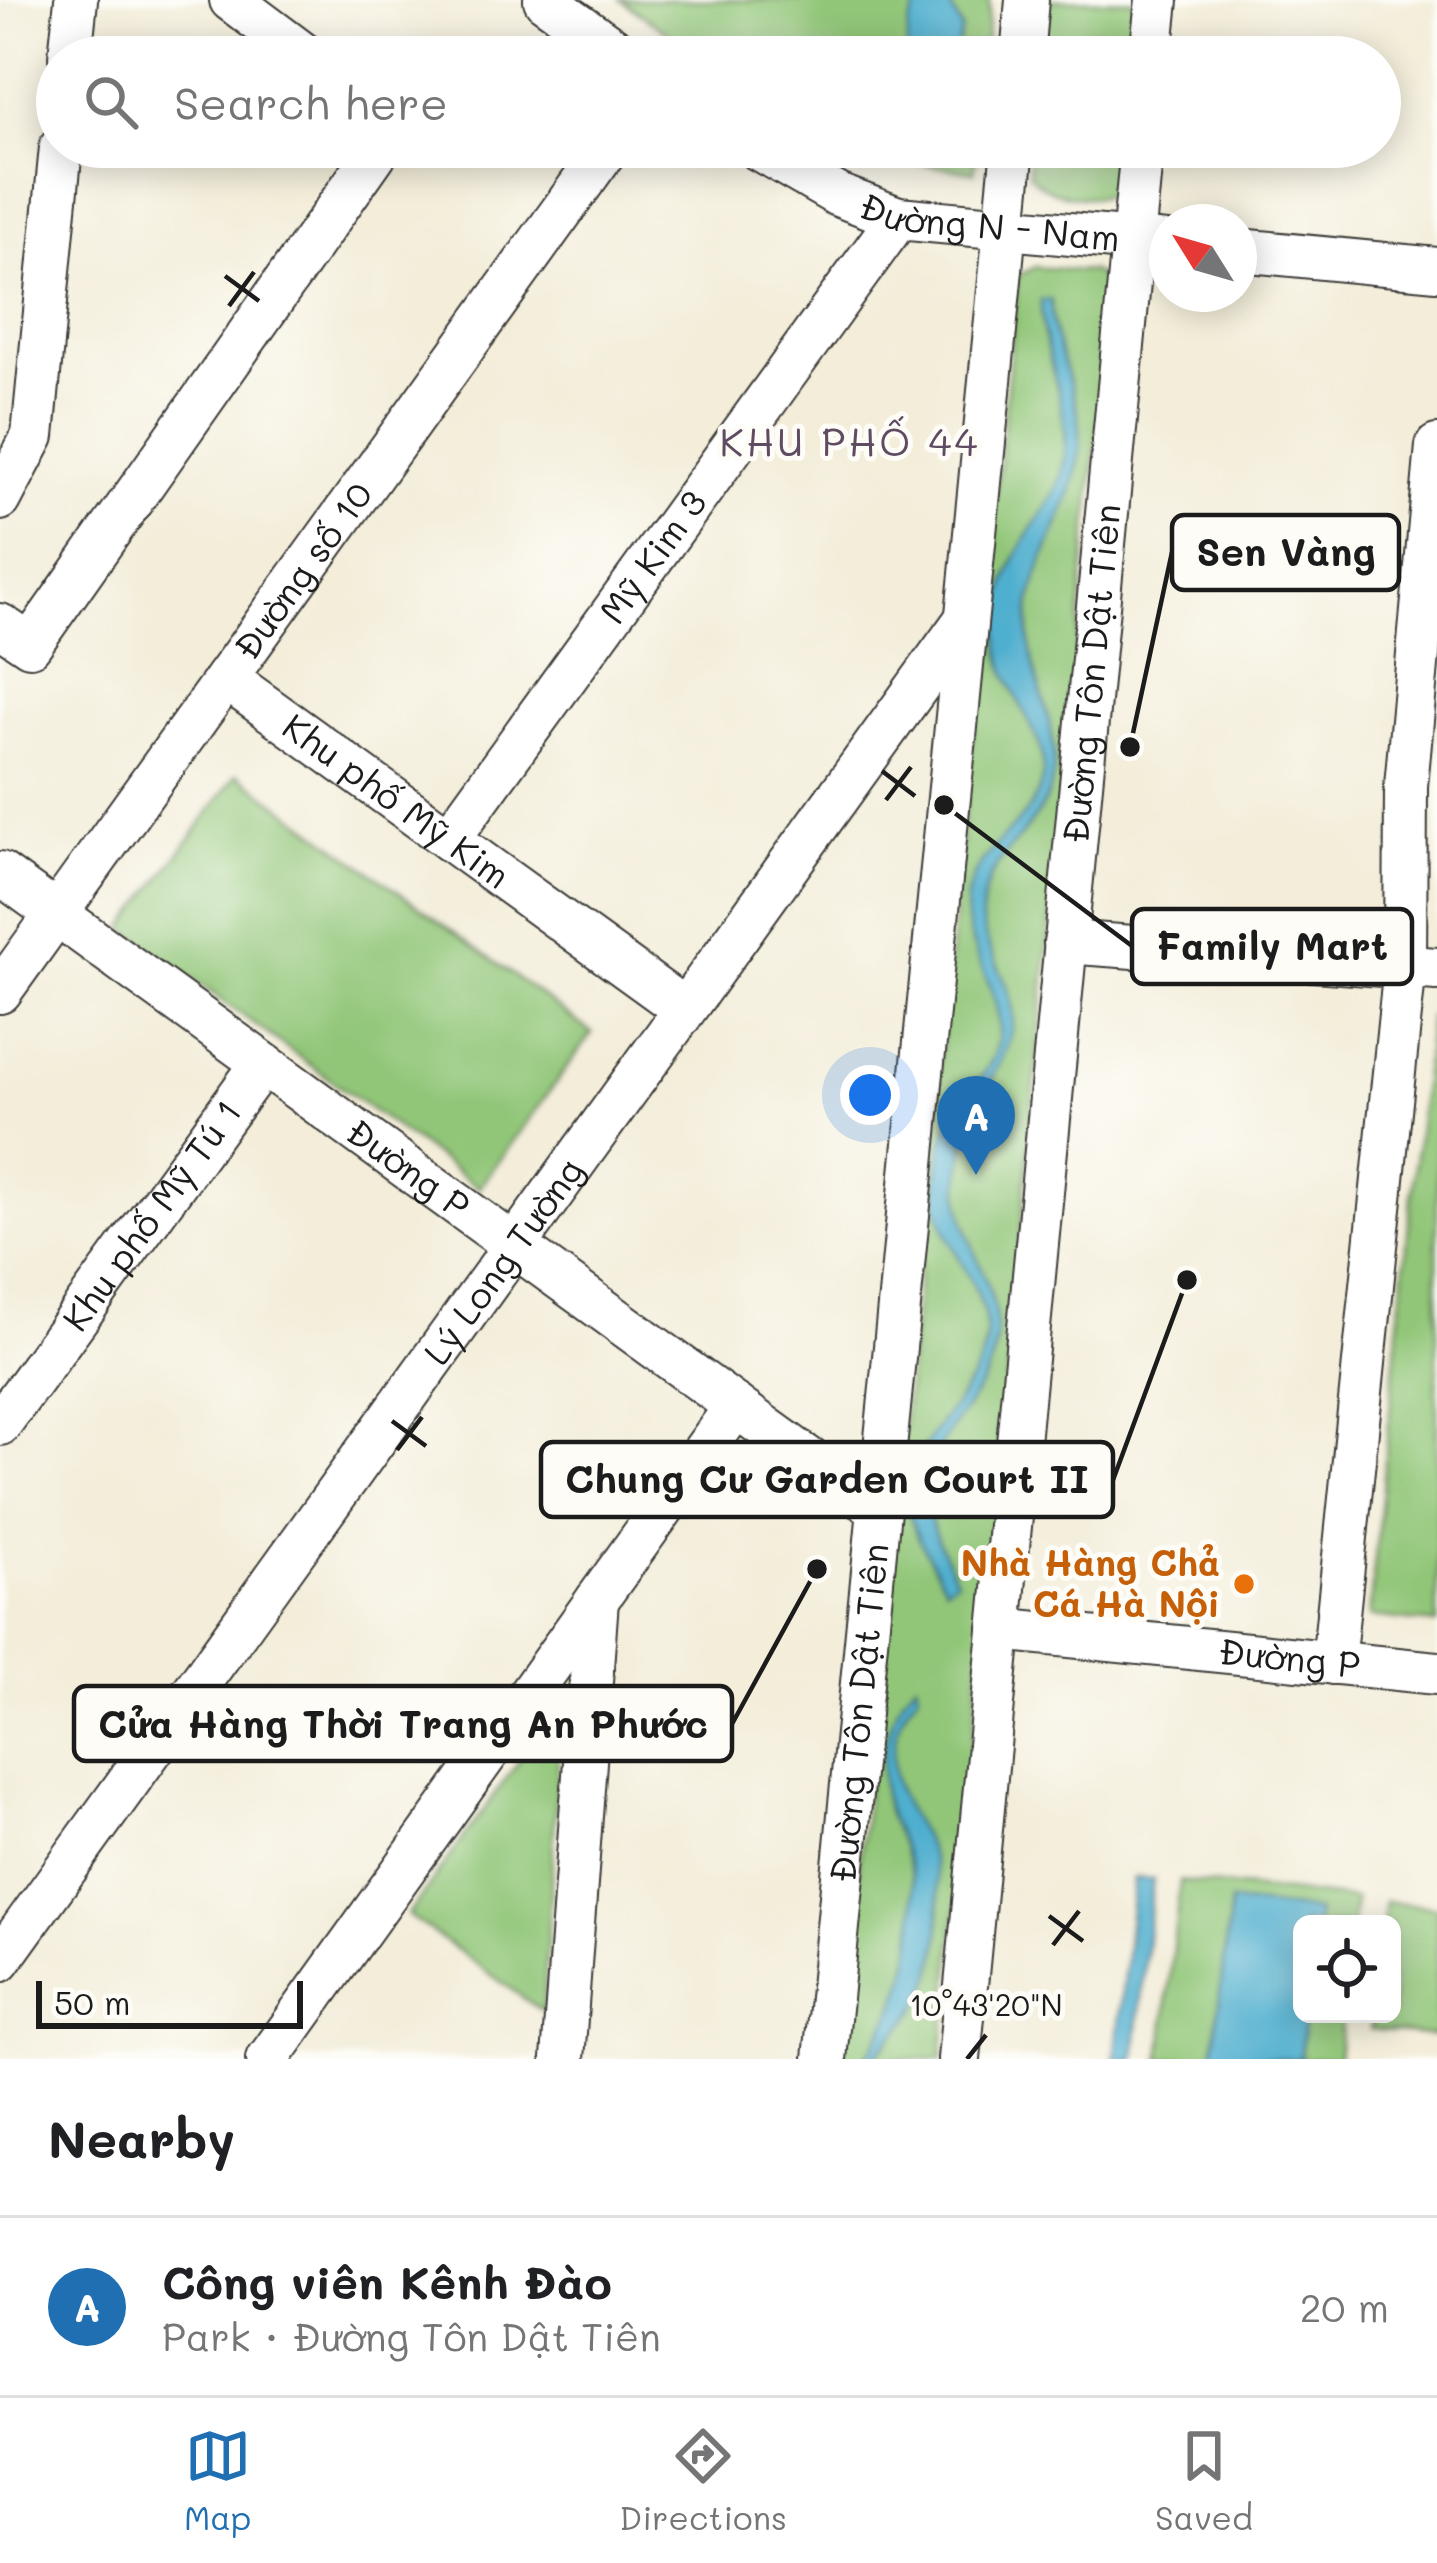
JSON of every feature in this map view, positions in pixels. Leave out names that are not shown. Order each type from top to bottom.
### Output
[{"type":"street","points":[[72,36],[76,0]]},
{"type":"street","points":[[231,0],[279,36]]},
{"type":"street","points":[[545,0],[596,36]]},
{"type":"street","points":[[1024,36],[1027,0]]},
{"type":"street","points":[[1153,36],[1157,0]]},
{"type":"street","points":[[0,499],[33,436],[59,168]]},
{"type":"street","points":[[0,625],[30,645],[365,168]]},
{"type":"street","name":"Đường số 10","points":[[0,992],[593,168]]},
{"type":"street","name":"Đường N - Nam","points":[[791,168],[838,195],[898,218],[1149,241]]},
{"type":"street","name":"Đường Tôn Dật Tiên","points":[[825,2059],[1011,168]]},
{"type":"street","name":"Đường Tôn Dật Tiên","points":[[1144,168],[1149,229]]},
{"type":"street","name":"Mỹ Kim 3","points":[[449,839],[898,218]]},
{"type":"street","name":"Đường Tôn Dật Tiên","points":[[958,2059],[1065,942],[1149,249]]},
{"type":"street","points":[[1257,252],[1437,269]]},
{"type":"street","points":[[1333,1663],[1421,968],[1421,788],[1437,446]]},
{"type":"street","name":"Lý Long Tường","points":[[0,1960],[964,622]]},
{"type":"street","name":"Khu phố Mỹ Kim","points":[[226,678],[684,1009]]},
{"type":"street","name":"Đường P","points":[[0,873],[878,1509]]},
{"type":"street","points":[[1065,942],[1421,968]]},
{"type":"street","name":"Khu phố Mỹ Tú 1","points":[[0,1424],[262,1064]]},
{"type":"street","points":[[268,2059],[736,1406]]},
{"type":"street","points":[[562,2059],[597,1600]]},
{"type":"street","name":"Đường P","points":[[1000,1629],[1437,1673]]},
{"type":"green space","points":[[621,0],[990,0],[987,36],[672,36]]},
{"type":"green space","points":[[1043,0],[1149,0],[1145,36],[1039,36]]},
{"type":"green space","points":[[1029,168],[1128,168],[1121,192],[1085,197],[1059,193],[1029,174]]},
{"type":"green space","points":[[1035,267],[1092,272],[1111,286],[942,2059],[840,2059],[1018,276]]},
{"type":"green space","points":[[237,774],[592,1033],[479,1188],[124,929]]},
{"type":"green space","points":[[1430,1016],[1437,1017],[1437,1624],[1369,1617]]},
{"type":"green space","points":[[562,1701],[543,2012],[408,1915]]},
{"type":"green space","points":[[1180,1881],[1355,1899],[1353,1915],[1293,1915],[1293,2023],[1341,2023],[1338,2059],[1161,2059]]},
{"type":"green space","points":[[1385,1901],[1437,1907],[1437,2036],[1370,2029],[1371,2023],[1401,2023],[1401,1915],[1383,1915]]},
{"type":"water","points":[[919,1],[949,3],[960,36],[908,36]]},
{"type":"water","points":[[1041,300],[1051,300],[1056,338],[1077,411],[1080,450],[1070,496],[1042,562],[1030,608],[1031,650],[1052,739],[1053,775],[1042,807],[992,875],[982,910],[988,943],[1008,987],[1013,1020],[1003,1057],[972,1121],[960,1183],[965,1224],[992,1299],[996,1340],[982,1383],[944,1439],[928,1480],[931,1524],[956,1580],[945,1587],[913,1526],[908,1483],[915,1462],[972,1379],[986,1335],[979,1297],[945,1229],[937,1182],[947,1128],[987,1069],[999,1034],[993,996],[967,924],[970,885],[987,856],[1032,805],[1043,773],[1038,741],[1001,657],[999,623],[1010,571],[1061,479],[1066,449]]},
{"type":"water","points":[[916,1682],[919,1693],[902,1718],[893,1762],[899,1792],[926,1842],[937,1880],[937,1952],[918,2006],[873,2059],[864,2059],[900,1995],[911,1948],[911,1874],[888,1813],[882,1779],[890,1727]]},
{"type":"water","points":[[1134,1878],[1153,1879],[1135,2059],[1115,2059]]},
{"type":"water","points":[[1230,1902],[1317,1911],[1317,1915],[1293,1915],[1293,2023],[1304,2023],[1300,2059],[1213,2056]]},
{"type":"place","name":"Sen Vàng","points":[[1130,747]]},
{"type":"place","name":"Family Mart","points":[[944,805]]},
{"type":"place","name":"Công viên Kênh Đào","points":[[976,1175]]},
{"type":"place","name":"Chung Cư Garden Court II","points":[[1187,1280]]},
{"type":"place","name":"Cửa Hàng Thời Trang An Phước","points":[[817,1569]]},
{"type":"place","name":"Nhà Hàng Chả Cá Hà Nội","points":[[1244,1584]]},
{"type":"district","name":"KHU PHỐ 44","points":[[850,442]]}]
